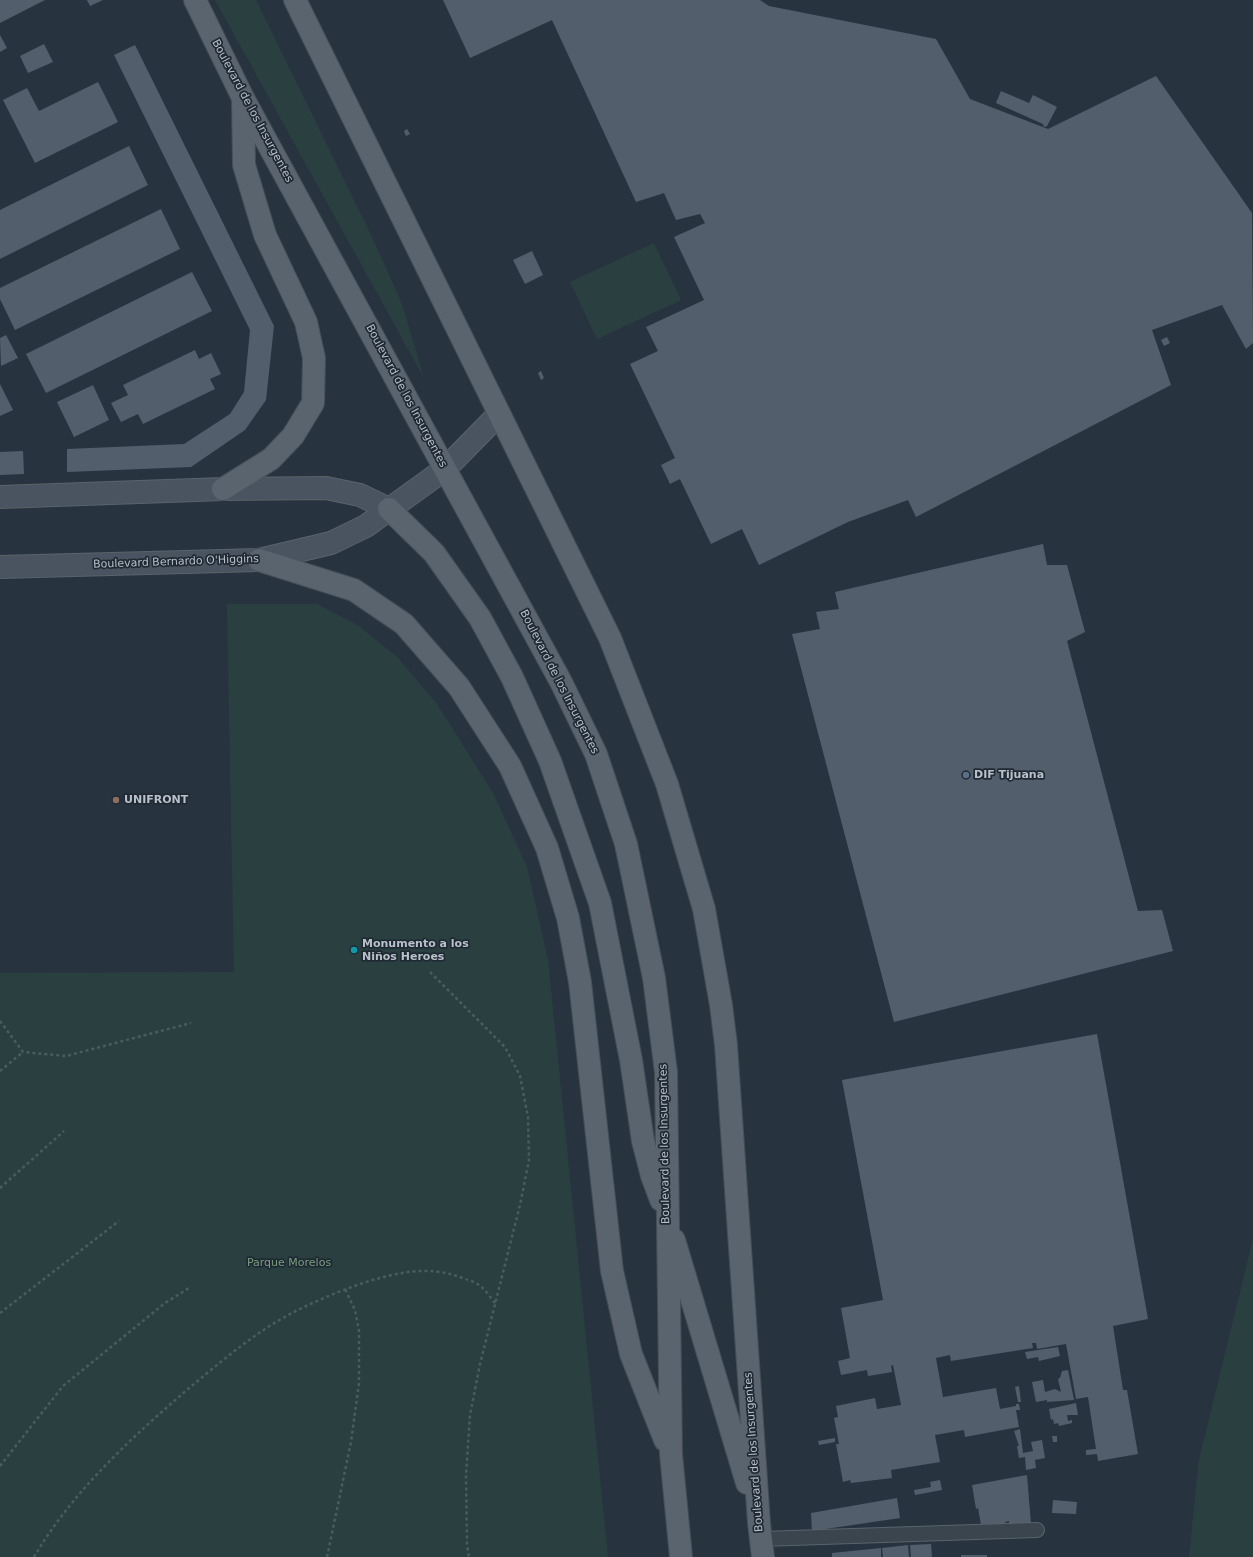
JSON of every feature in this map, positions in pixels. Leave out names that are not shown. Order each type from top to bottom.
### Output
[{"type":"main road","name":"Boulevard de los Insurgentes","points":[[195,0],[243,98],[561,682],[596,754],[626,844],[654,978],[666,1072],[666,1215],[671,1454],[681,1557]]},
{"type":"main road","name":"Boulevard de los Insurgentes","points":[[294,0],[610,638],[668,784],[704,909],[721,1005],[726,1045],[761,1540]]},
{"type":"main road","points":[[223,489],[271,459],[293,436],[313,403],[314,358],[306,322],[265,234],[244,165],[243,98]]},
{"type":"main road","name":"Boulevard Bernardo O'Higgins","points":[[0,567],[259,560],[331,543],[366,526],[445,469],[499,414]]},
{"type":"main road","points":[[0,497],[223,489],[326,488],[360,495],[389,509],[434,553],[480,618],[512,677],[550,761],[600,903],[631,1060],[643,1141],[652,1176],[666,1215],[761,1540]]},
{"type":"main road","points":[[259,560],[354,590],[404,624],[459,687],[510,766],[547,848],[568,918],[580,982],[612,1271],[631,1354],[671,1454]]},
{"type":"lane","points":[[761,1540],[1037,1530]]},
{"type":"path","points":[[430,972],[505,1047],[520,1076],[528,1116],[529,1160],[480,1364],[470,1415],[466,1475],[467,1545],[469,1557]]},
{"type":"path","points":[[0,1021],[23,1052]]},
{"type":"path","points":[[0,1071],[23,1052],[66,1056],[191,1023]]},
{"type":"path","points":[[0,1188],[64,1131]]},
{"type":"path","points":[[0,1313],[119,1221]]},
{"type":"path","points":[[34,1557],[48,1532],[94,1478],[166,1408],[210,1370],[257,1334],[303,1307],[345,1289],[380,1278],[412,1271],[450,1272],[479,1284],[495,1303]]},
{"type":"path","points":[[0,1466],[63,1386],[165,1303],[189,1288]]},
{"type":"path","points":[[327,1557],[351,1442],[359,1383],[359,1330],[355,1310],[345,1289]]},
{"type":"green space","points":[[215,0],[256,0],[372,237],[402,304],[424,378]]},
{"type":"green space","points":[[654,243],[681,300],[597,339],[570,282]]},
{"type":"green space","name":"Parque Morelos","points":[[227,604],[317,604],[359,626],[397,657],[437,704],[493,793],[527,867],[548,960],[608,1557],[0,1557],[0,973],[234,972]]},
{"type":"green space","points":[[1253,1239],[1253,1557],[1189,1557],[1199,1460]]},
{"type":"building","points":[[0,0],[45,0],[0,23]]},
{"type":"building","points":[[87,0],[103,0],[90,6]]},
{"type":"building","points":[[443,0],[760,0],[769,6],[936,39],[970,99],[1048,129],[1156,76],[1252,213],[1253,343],[1246,349],[1222,305],[1152,330],[1171,385],[916,517],[908,500],[848,522],[759,565],[742,529],[711,544],[680,479],[670,484],[661,465],[675,458],[630,364],[658,351],[646,327],[704,300],[674,237],[705,223],[700,214],[676,220],[664,193],[636,202],[552,20],[470,58]]},
{"type":"building","points":[[0,35],[7,48],[0,52]]},
{"type":"building","points":[[44,44],[53,62],[28,73],[20,56]]},
{"type":"building","points":[[135,45],[274,326],[266,400],[245,430],[191,467],[67,472],[67,449],[184,444],[230,414],[244,392],[250,330],[114,55]]},
{"type":"building","points":[[98,82],[118,122],[35,163],[3,100],[27,88],[39,111]]},
{"type":"building","points":[[1001,91],[1029,103],[1033,95],[1057,107],[1047,126],[1044,127],[1043,124],[996,103]]},
{"type":"building","points":[[407,129],[410,134],[406,136],[404,131]]},
{"type":"building","points":[[129,146],[148,185],[0,259],[0,210]]},
{"type":"building","points":[[161,209],[180,249],[15,330],[0,299],[0,288]]},
{"type":"building","points":[[532,251],[543,275],[525,284],[513,260]]},
{"type":"building","points":[[192,272],[212,311],[46,393],[26,354]]},
{"type":"building","points":[[6,335],[18,358],[1,366],[0,338]]},
{"type":"building","points":[[1167,337],[1170,343],[1164,346],[1161,340]]},
{"type":"building","points":[[195,350],[199,359],[211,353],[221,374],[210,379],[215,389],[143,424],[138,414],[121,422],[111,403],[128,395],[123,385]]},
{"type":"building","points":[[541,371],[544,378],[541,380],[538,373]]},
{"type":"building","points":[[0,384],[13,410],[0,416]]},
{"type":"building","points":[[93,385],[109,420],[74,437],[57,402]]},
{"type":"building","points":[[23,451],[24,474],[0,475],[0,452]]},
{"type":"building","name":"DIF Tijuana","points":[[1043,544],[1047,565],[1067,565],[1085,632],[1067,641],[1138,911],[1162,910],[1173,951],[894,1022],[792,634],[820,629],[816,612],[839,609],[835,592]]},
{"type":"building","points":[[1097,1034],[1148,1319],[1113,1326],[1123,1390],[1127,1390],[1138,1454],[1098,1461],[1097,1454],[1086,1455],[1086,1450],[1096,1449],[1088,1397],[1076,1399],[1066,1344],[1037,1349],[1036,1343],[1032,1343],[1033,1348],[951,1361],[950,1355],[936,1358],[943,1397],[996,1388],[1000,1409],[1019,1404],[1020,1410],[1016,1410],[1019,1427],[965,1437],[964,1430],[935,1435],[940,1462],[891,1470],[892,1478],[851,1483],[850,1480],[843,1482],[836,1444],[839,1444],[834,1418],[838,1417],[836,1406],[875,1398],[877,1409],[901,1405],[893,1365],[891,1366],[892,1372],[868,1376],[867,1370],[841,1375],[838,1361],[850,1358],[841,1308],[883,1300],[842,1080]]},
{"type":"building","points":[[1058,1347],[1060,1356],[1039,1361],[1038,1357],[1027,1359],[1025,1352]]},
{"type":"building","points":[[1068,1370],[1074,1400],[1047,1402],[1047,1400],[1036,1402],[1032,1382],[1043,1380],[1045,1392],[1055,1389],[1061,1392],[1058,1379],[1060,1378],[1062,1371]]},
{"type":"building","points":[[1019,1386],[1021,1402],[1018,1402],[1015,1387]]},
{"type":"building","points":[[1076,1403],[1078,1415],[1067,1415],[1068,1421],[1072,1420],[1072,1423],[1059,1426],[1058,1423],[1054,1424],[1053,1419],[1051,1420],[1049,1409]]},
{"type":"building","points":[[1020,1429],[1023,1453],[1033,1451],[1031,1442],[1042,1440],[1045,1458],[1035,1460],[1036,1468],[1026,1470],[1025,1457],[1019,1458],[1017,1446],[1019,1446],[1014,1431]]},
{"type":"building","points":[[1052,1436],[1057,1436],[1057,1442],[1053,1442]]},
{"type":"building","points":[[835,1438],[835,1442],[819,1445],[818,1441]]},
{"type":"building","points":[[1027,1475],[1031,1524],[1009,1525],[1009,1521],[1005,1522],[1005,1524],[981,1525],[978,1508],[976,1509],[972,1485]]},
{"type":"building","points":[[940,1480],[942,1490],[915,1495],[914,1490],[931,1487],[930,1482]]},
{"type":"building","points":[[897,1498],[900,1518],[812,1531],[811,1513]]},
{"type":"building","points":[[1053,1500],[1077,1502],[1076,1514],[1052,1513]]},
{"type":"building","points":[[931,1544],[932,1557],[911,1557],[910,1545]]},
{"type":"building","points":[[908,1545],[909,1557],[883,1557],[882,1548]]},
{"type":"building","points":[[881,1548],[881,1557],[832,1557],[832,1553]]},
{"type":"building","points":[[961,1555],[987,1555],[987,1557],[961,1557]]},
{"type":"place","name":"DIF Tijuana","points":[[966,775]]},
{"type":"place","name":"UNIFRONT","points":[[116,800]]},
{"type":"place","name":"Monumento a los Niños Heroes","points":[[354,950]]}]
